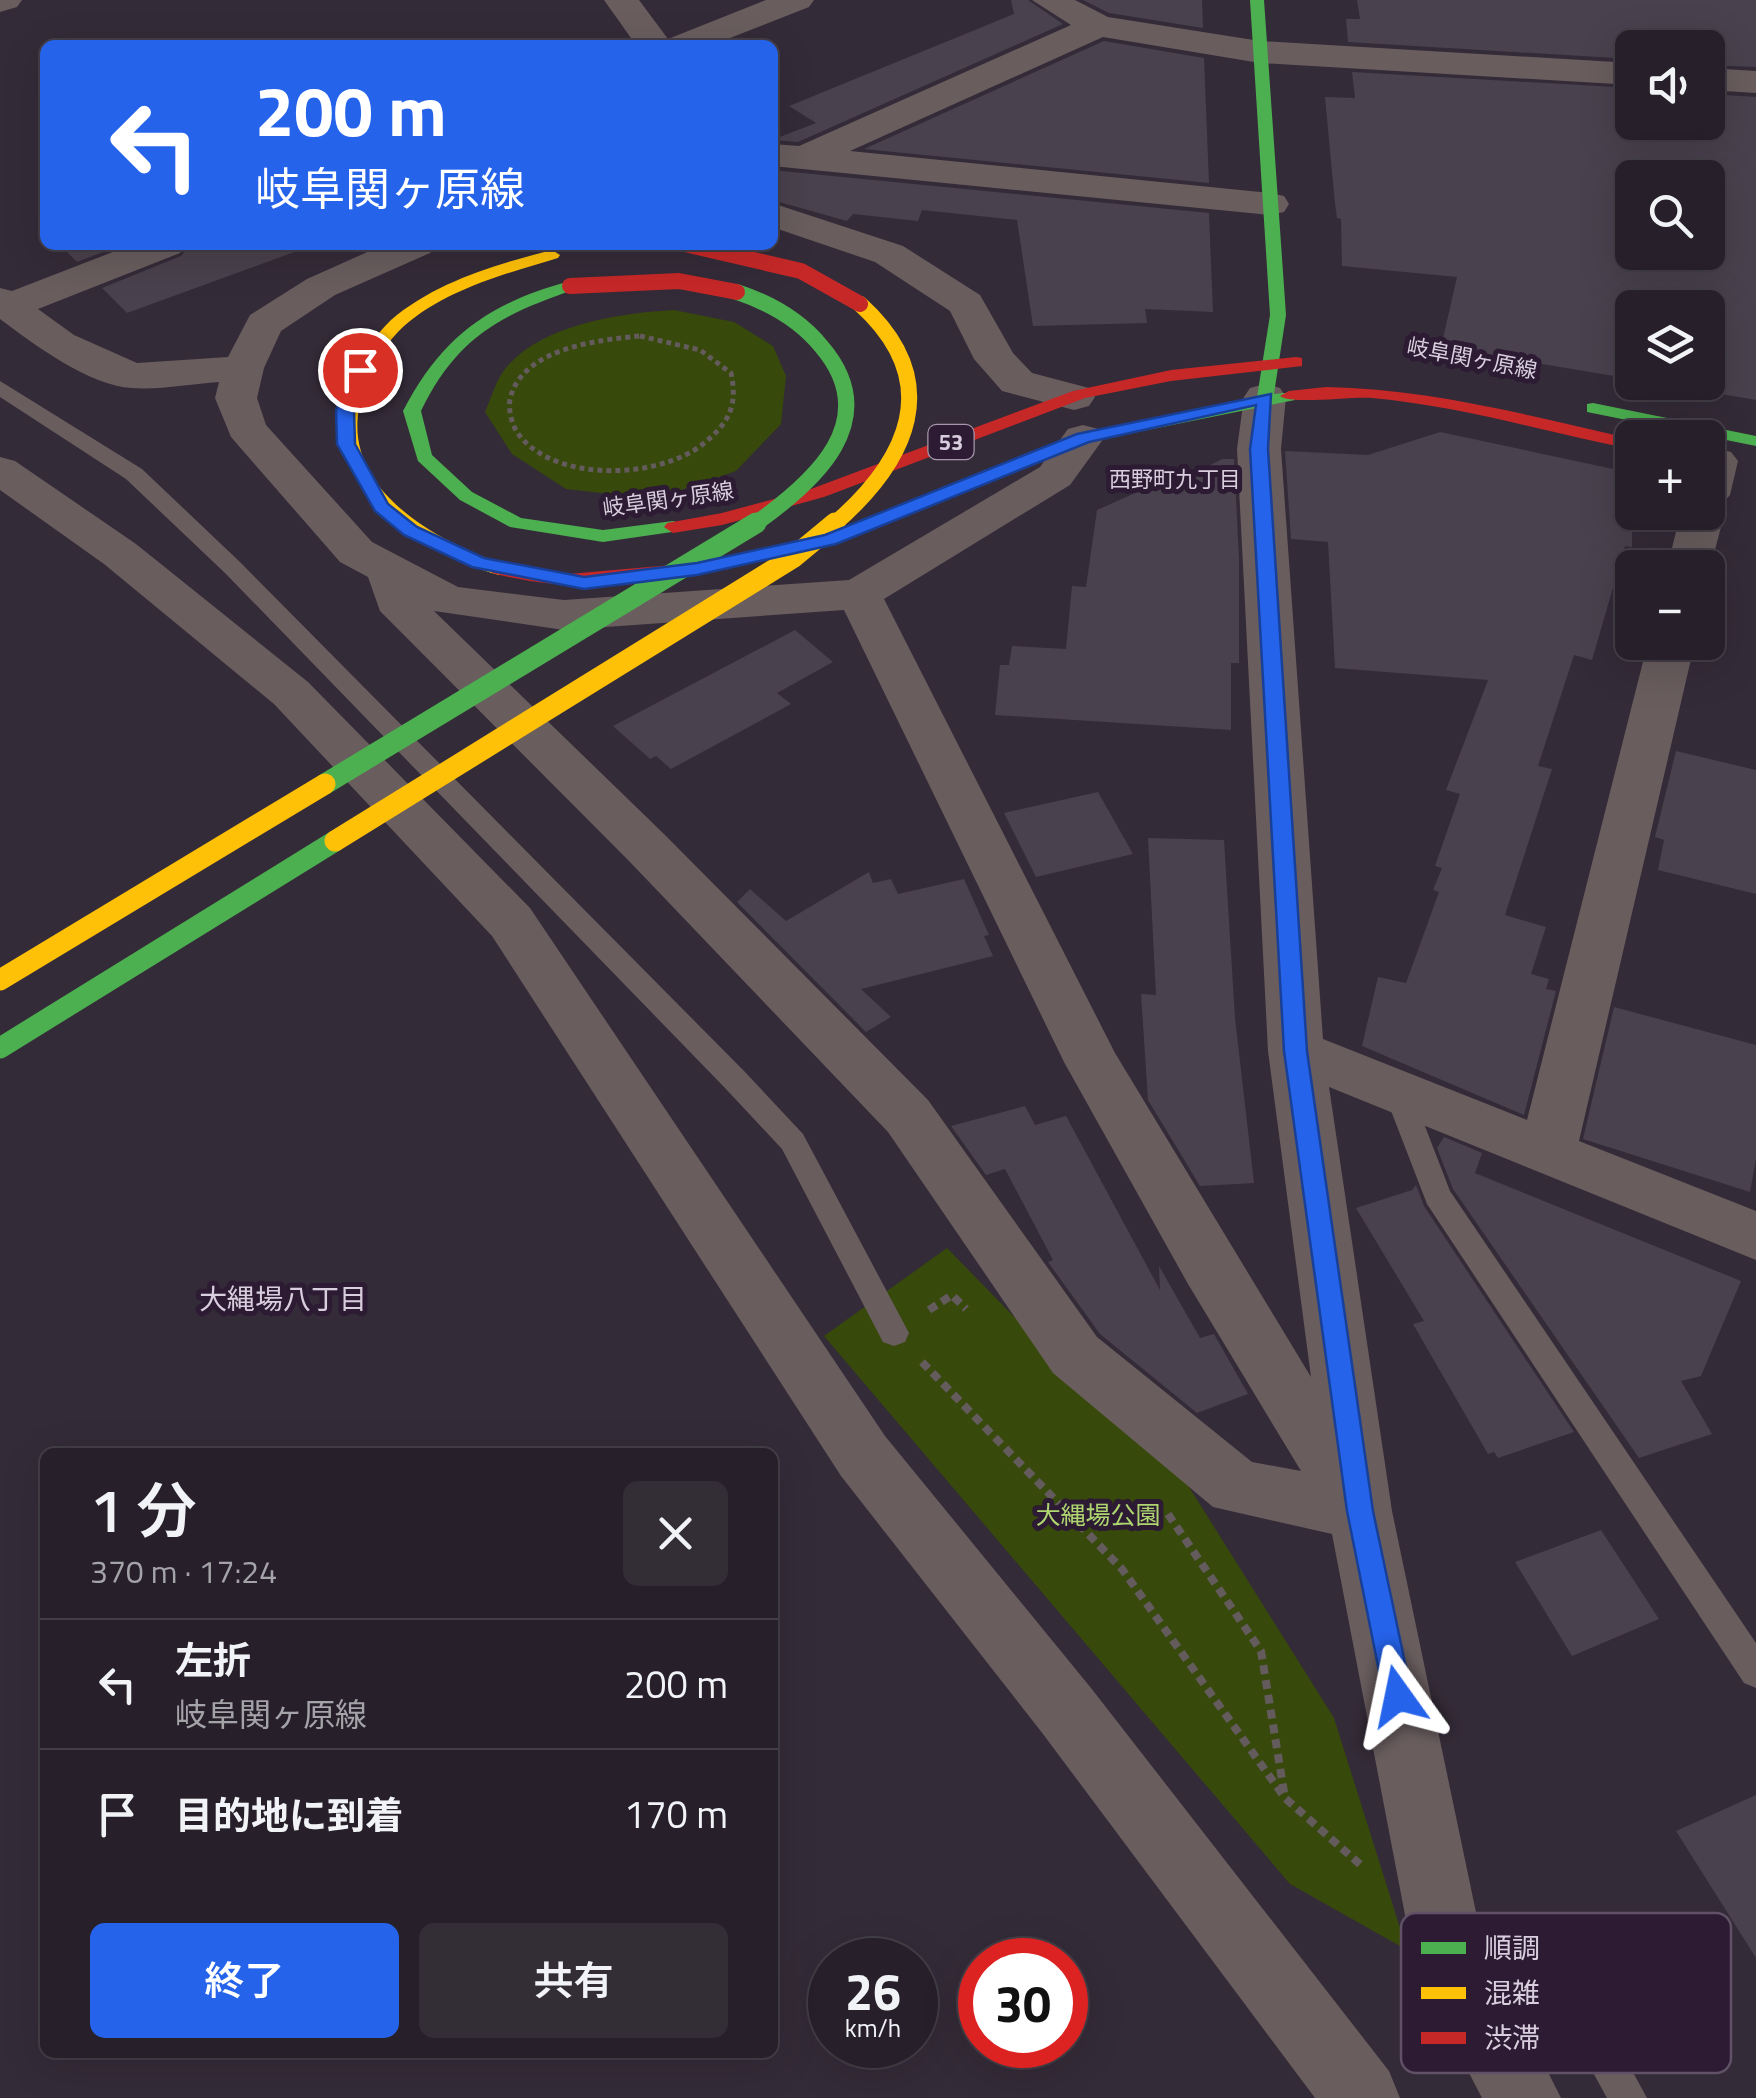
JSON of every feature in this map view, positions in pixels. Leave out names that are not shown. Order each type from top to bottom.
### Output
[{"type":"main road","points":[[1257,0],[1278,315],[1267,380]]},
{"type":"main road","name":"53","points":[[0,1048],[794,557],[853,506],[891,464],[915,410],[903,361],[889,330],[859,302],[821,279],[768,260],[715,250]]},
{"type":"main road","name":"岐阜関ヶ原線","points":[[561,253],[496,271],[433,301],[385,335],[360,370],[345,410],[346,444],[360,476],[381,507],[411,531],[479,563],[538,577],[584,583],[830,540],[1079,418],[1144,378],[1267,380],[1387,394],[1615,441]]},
{"type":"main road","name":"岐阜関ヶ原線","points":[[0,980],[746,530],[833,450],[851,409],[842,373],[821,340],[787,314],[738,290],[698,282],[619,278],[570,286],[479,322],[441,352],[423,380],[412,411],[424,457],[466,496],[516,523],[603,536],[682,526],[800,501],[1079,418],[1267,380],[1320,362]]},
{"type":"main road","name":"岐阜関ヶ原線","points":[[1453,380],[1510,392]]},
{"type":"main road","points":[[1567,403],[1756,442]]},
{"type":"street","points":[[621,0],[650,40]]},
{"type":"street","points":[[694,40],[797,0]]},
{"type":"street","points":[[1049,0],[1099,26],[1260,52],[1615,73]]},
{"type":"street","points":[[787,157],[1099,26]]},
{"type":"street","points":[[1725,80],[1756,82]]},
{"type":"street","points":[[787,157],[1270,204]]},
{"type":"street","points":[[405,250],[321,287],[264,324],[243,368],[236,398],[246,428],[356,552],[447,600],[564,614],[860,594],[1055,476],[1079,418],[1017,382],[995,359],[966,304],[889,254],[778,216]]},
{"type":"street","points":[[4,304],[152,250]]},
{"type":"street","points":[[4,304],[59,344],[131,376],[243,368]]},
{"type":"street","points":[[1267,380],[1259,449],[1296,1051],[1360,1511],[1440,1913]]},
{"type":"street","points":[[0,470],[120,554],[291,693],[510,922],[864,1456],[1067,1711],[1362,2098]]},
{"type":"street","points":[[390,572],[396,601],[648,848],[908,1116],[1075,1355],[1236,1487],[1360,1511]]},
{"type":"street","points":[[860,594],[1092,1062],[1210,1267],[1360,1511]]},
{"type":"street","points":[[1548,1152],[1668,660]]},
{"type":"street","points":[[1296,1051],[1756,1236]]},
{"type":"street","points":[[1511,2073],[1524,2098]]},
{"type":"lane","points":[[0,387],[148,488],[233,568],[735,1080],[793,1142],[826,1212],[894,1333]]},
{"type":"lane","points":[[1397,1090],[1436,1196],[1756,1672]]},
{"type":"lane","points":[[1614,2073],[1628,2098]]},
{"type":"path","points":[[601,338],[666,339],[710,355],[730,374],[738,396],[732,419],[714,441],[683,458],[646,468],[604,470],[566,464],[535,450],[515,430],[508,408],[516,385],[536,364],[565,348],[601,338]]},
{"type":"path","points":[[979,1322],[952,1295],[894,1333],[1122,1569],[1285,1798],[1372,1876]]},
{"type":"path","points":[[1156,1497],[1261,1651],[1285,1798]]},
{"type":"green space","points":[[674,310],[734,322],[773,346],[786,376],[781,424],[736,471],[655,499],[566,489],[512,454],[485,412],[502,373],[520,354],[560,331],[583,324]]},
{"type":"green space","name":"大縄場公園","points":[[947,1248],[1029,1332],[1169,1455],[1334,1718],[1401,1931],[1401,1947],[1290,1884],[824,1336]]},
{"type":"building","points":[[1011,0],[1028,0],[1063,24],[798,142],[778,140],[816,123],[789,106],[1014,14]]},
{"type":"building","points":[[1083,0],[1202,0],[1203,28],[1109,13]]},
{"type":"building","points":[[1357,0],[1756,0],[1756,67],[1725,66],[1725,30],[1615,30],[1615,58],[1348,42],[1346,19],[1360,19]]},
{"type":"building","points":[[1104,41],[1204,58],[1209,183],[864,149]]},
{"type":"building","points":[[1352,72],[1615,87],[1615,140],[1725,140],[1725,95],[1756,97],[1756,400],[1725,395],[1725,290],[1615,290],[1615,376],[1441,347],[1457,277],[1342,266],[1341,219],[1337,218],[1335,204],[1325,97],[1355,98]]},
{"type":"building","points":[[778,171],[1209,213],[1213,312],[1145,309],[1147,323],[1033,326],[1017,220],[922,210],[918,221],[853,214],[847,221],[778,202]]},
{"type":"building","points":[[65,250],[108,250],[77,262]]},
{"type":"building","points":[[186,250],[297,251],[127,313],[102,288],[181,256]]},
{"type":"building","points":[[1440,432],[1615,469],[1615,530],[1632,530],[1632,547],[1615,550],[1615,581],[1592,660],[1574,655],[1538,766],[1552,769],[1505,915],[1546,927],[1531,974],[1549,979],[1546,989],[1556,991],[1524,1115],[1362,1046],[1378,977],[1406,983],[1439,892],[1433,890],[1442,868],[1435,866],[1460,794],[1446,790],[1488,680],[1335,668],[1328,542],[1291,539],[1285,451],[1368,455]]},
{"type":"building","points":[[1222,459],[1234,459],[1239,558],[1239,663],[1231,663],[1231,730],[995,715],[1000,665],[1009,665],[1012,646],[1066,649],[1072,586],[1086,587],[1097,510],[1151,486],[1168,487]]},
{"type":"building","points":[[795,630],[833,662],[777,693],[791,704],[671,769],[656,756],[650,759],[613,726]]},
{"type":"building","points":[[1676,751],[1756,770],[1756,894],[1658,870],[1664,840],[1655,837]]},
{"type":"building","points":[[1098,792],[1133,854],[1036,877],[1004,813]]},
{"type":"building","points":[[1148,838],[1224,840],[1235,1018],[1254,1183],[1200,1186],[1148,1100],[1141,994],[1156,995]]},
{"type":"building","points":[[869,872],[873,883],[891,879],[898,894],[964,879],[989,935],[984,936],[993,956],[861,989],[891,1017],[866,1032],[737,902],[750,889],[786,921]]},
{"type":"building","points":[[1614,1007],[1756,1045],[1756,1159],[1750,1192],[1583,1139]]},
{"type":"building","points":[[1025,1106],[1035,1125],[1066,1116],[1160,1290],[1159,1266],[1200,1338],[1214,1334],[1248,1394],[1197,1413],[1100,1334],[1048,1262],[1053,1260],[1005,1169],[986,1175],[951,1126]]},
{"type":"building","points":[[1444,1137],[1482,1153],[1475,1173],[1741,1281],[1701,1376],[1681,1381],[1712,1434],[1639,1458],[1453,1189],[1437,1148]]},
{"type":"building","points":[[1416,1185],[1424,1206],[1574,1432],[1498,1458],[1494,1452],[1488,1454],[1413,1324],[1424,1321],[1356,1208],[1412,1190]]},
{"type":"building","points":[[1601,1530],[1659,1619],[1572,1656],[1515,1562]]},
{"type":"building","points":[[1756,1795],[1756,1958],[1731,1913],[1676,1831]]},
{"type":"traffic: fast","points":[[1257,0],[1278,315],[1265,397]]},
{"type":"traffic: fast","points":[[570,286],[495,316],[474,329],[440,362],[412,411],[424,457],[466,496],[516,523],[603,536],[673,527]]},
{"type":"traffic: fast","points":[[325,784],[725,545],[796,491],[824,462],[843,432],[849,409],[847,388],[838,368],[796,322],[774,307],[737,292]]},
{"type":"traffic: fast","points":[[787,549],[830,540],[1083,438],[1289,396]]},
{"type":"traffic: fast","points":[[1593,408],[1756,441]]},
{"type":"traffic: fast","points":[[0,1048],[335,841]]},
{"type":"traffic: slow","points":[[499,569],[431,540],[401,520],[376,495],[358,466],[349,435],[351,400],[382,342],[416,309],[472,281],[552,255]]},
{"type":"traffic: slow","points":[[335,841],[794,557],[861,499],[897,452],[908,426],[910,398],[896,350],[881,325],[860,304]]},
{"type":"traffic: slow","points":[[0,980],[325,784]]},
{"type":"traffic: jam","points":[[717,250],[801,271],[860,304]]},
{"type":"traffic: jam","points":[[570,286],[679,281],[737,292]]},
{"type":"traffic: jam","points":[[673,527],[722,519],[817,493],[1079,394],[1171,376],[1296,362]]},
{"type":"traffic: jam","points":[[1289,396],[1326,392],[1413,398],[1615,440]]},
{"type":"traffic: jam","points":[[499,569],[569,580],[683,570]]},
{"type":"district","name":"西野町九丁目","points":[[1175,479]]},
{"type":"district","name":"大縄場八丁目","points":[[283,1298]]},
{"type":"route","points":[[360,370],[345,410],[346,444],[360,476],[381,507],[411,531],[479,563],[584,583],[697,569],[830,540],[1084,438],[1265,398],[1259,449],[1296,1051],[1360,1511],[1398,1696]]}]
